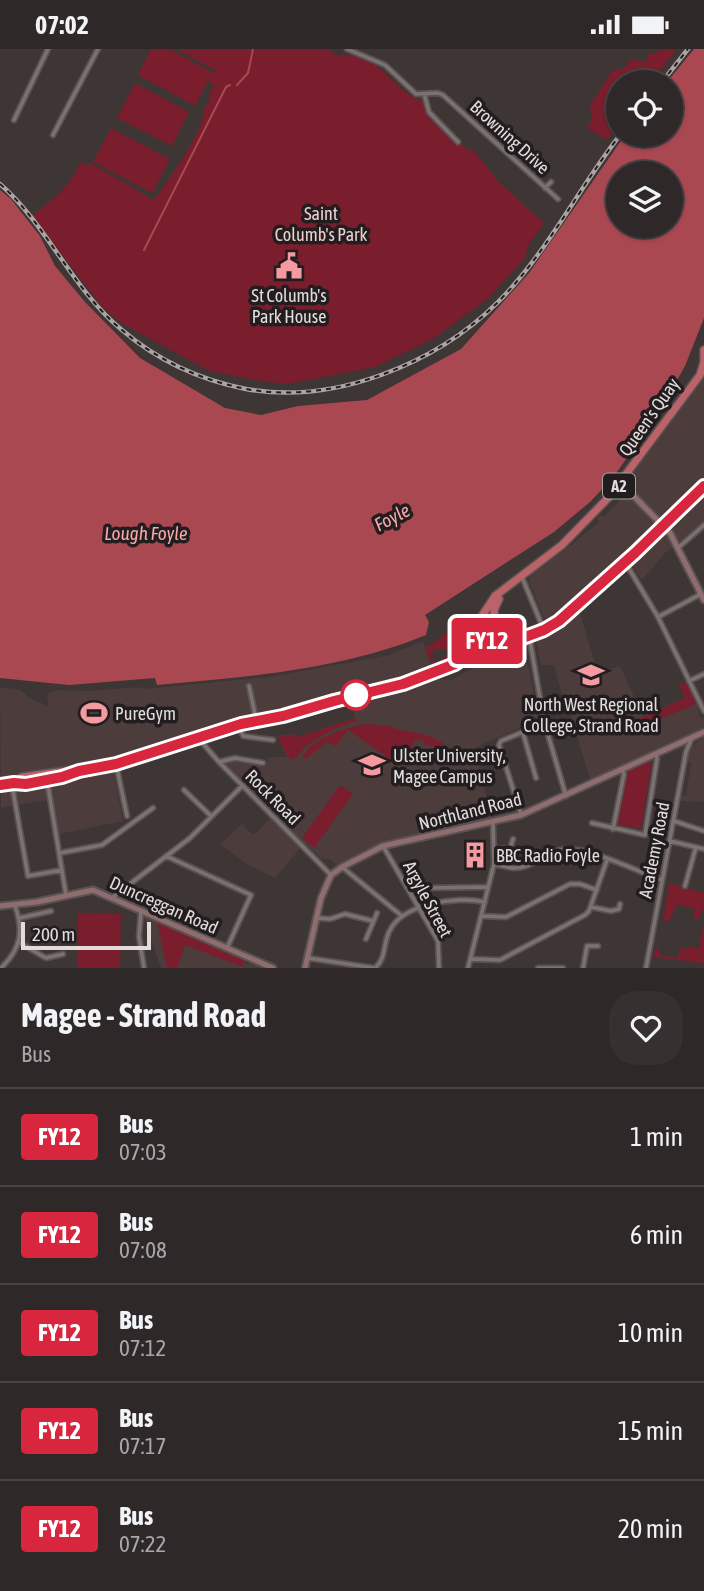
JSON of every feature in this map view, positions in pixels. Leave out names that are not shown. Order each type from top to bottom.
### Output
[{"type":"highway","name":"A2","points":[[704,350],[704,362]]},
{"type":"highway","name":"Queen's Quay","points":[[480,619],[495,596],[562,545],[621,483],[702,374],[704,362]]},
{"type":"highway","points":[[0,785],[47,780],[116,764],[239,725],[403,684],[441,670],[466,658],[494,632],[494,610],[502,592]]},
{"type":"highway","points":[[480,619],[488,618],[494,632]]},
{"type":"highway","name":"A2","points":[[466,658],[474,645],[475,626],[480,619]]},
{"type":"highway","points":[[476,635],[481,640],[494,632]]},
{"type":"highway","points":[[13,783],[22,777],[79,771]]},
{"type":"main road","points":[[621,483],[663,525],[703,595]]},
{"type":"main road","points":[[494,632],[514,639],[544,630],[559,621],[704,486]]},
{"type":"main road","name":"Northland Road","points":[[331,875],[383,846],[521,815],[704,732]]},
{"type":"main road","points":[[305,968],[321,898],[331,875]]},
{"type":"main road","name":"Duncreggan Road","points":[[0,906],[15,906],[93,890],[273,968]]},
{"type":"street","points":[[14,120],[48,49]]},
{"type":"street","points":[[53,135],[98,49]]},
{"type":"street","points":[[347,49],[385,65],[416,95],[425,96],[429,112],[457,142]]},
{"type":"street","points":[[354,53],[360,49]]},
{"type":"street","name":"Browning Drive","points":[[425,96],[438,93],[443,95],[558,199]]},
{"type":"street","points":[[545,188],[551,181]]},
{"type":"street","points":[[678,548],[704,525]]},
{"type":"street","points":[[625,562],[658,617],[704,711]]},
{"type":"street","points":[[522,576],[544,630]]},
{"type":"street","points":[[658,617],[703,595]]},
{"type":"street","points":[[529,635],[545,723],[566,796]]},
{"type":"street","points":[[689,681],[704,674]]},
{"type":"street","points":[[249,686],[257,721]]},
{"type":"street","points":[[521,815],[499,745],[501,741],[545,723]]},
{"type":"street","points":[[239,725],[243,736],[274,740]]},
{"type":"street","points":[[522,732],[536,778]]},
{"type":"street","name":"Rock Road","points":[[198,737],[202,745],[331,875]]},
{"type":"street","name":"Academy Road","points":[[646,968],[686,752],[692,738]]},
{"type":"street","points":[[592,823],[645,835],[656,754]]},
{"type":"street","points":[[219,762],[235,758],[263,763]]},
{"type":"street","points":[[116,764],[127,816]]},
{"type":"street","points":[[613,829],[624,774],[622,770]]},
{"type":"street","points":[[47,780],[66,895]]},
{"type":"street","points":[[13,783],[28,876],[62,870]]},
{"type":"street","points":[[113,897],[190,838],[242,786]]},
{"type":"street","points":[[184,790],[211,816]]},
{"type":"street","points":[[60,853],[102,845],[153,808]]},
{"type":"street","points":[[674,821],[704,831]]},
{"type":"street","points":[[468,968],[494,864],[493,823]]},
{"type":"street","points":[[494,848],[510,849],[513,839]]},
{"type":"street","points":[[670,841],[704,849]]},
{"type":"street","name":"Argyle Street","points":[[383,846],[438,941],[439,968]]},
{"type":"street","points":[[685,886],[696,847]]},
{"type":"street","points":[[494,864],[517,868],[533,863],[547,854],[568,849],[662,880]]},
{"type":"street","points":[[166,856],[251,895],[227,948]]},
{"type":"street","points":[[590,909],[607,860]]},
{"type":"street","points":[[342,867],[402,916]]},
{"type":"street","points":[[481,916],[506,917],[570,884],[580,884],[597,890]]},
{"type":"street","points":[[425,888],[488,887]]},
{"type":"street","points":[[308,958],[375,968],[382,961],[389,932],[402,916],[437,902],[468,898],[485,902]]},
{"type":"street","points":[[471,959],[500,960],[590,909],[611,911],[619,909],[620,904]]},
{"type":"street","points":[[1,968],[20,943],[20,918],[15,906]]},
{"type":"street","points":[[142,910],[140,930],[145,968]]},
{"type":"street","points":[[20,918],[51,911]]},
{"type":"street","points":[[366,939],[377,912]]},
{"type":"street","points":[[316,918],[330,919],[345,914],[373,921]]},
{"type":"street","points":[[20,943],[46,958],[63,954]]},
{"type":"street","points":[[583,968],[587,946],[598,946]]},
{"type":"street","points":[[538,968],[563,968]]},
{"type":"shaded area","points":[[704,375],[704,525],[665,553],[642,580],[625,554],[559,614],[567,622],[579,610],[598,673],[620,666],[643,716],[685,698],[679,685],[686,682],[700,717],[704,719],[704,727],[590,779],[569,710],[565,707],[554,665],[541,665],[536,640],[551,635],[529,581],[530,575],[599,522],[597,519],[601,515],[604,517],[623,497],[630,486],[629,478]]},
{"type":"shaded area","points":[[423,641],[432,667],[281,711],[206,726],[188,736],[130,755],[111,758],[123,821],[59,834],[53,799],[1,808],[0,687],[21,690],[28,697],[49,707],[47,696],[50,692],[59,690],[143,689],[269,677],[389,655]]},
{"type":"shaded area","name":"Ulster University, Magee Campus","points":[[510,655],[513,667],[528,663],[539,719],[474,748],[492,819],[387,842],[338,866],[331,860],[321,858],[305,843],[275,878],[247,864],[220,844],[242,824],[252,834],[256,833],[274,814],[224,763],[232,761],[266,767],[269,757],[287,757],[277,736],[296,734],[297,737],[355,718],[352,705],[437,679],[451,680],[478,666]]},
{"type":"shaded area","points":[[704,737],[704,802],[680,801],[681,795],[686,796],[691,763],[686,761],[689,748]]},
{"type":"shaded area","points":[[143,915],[243,959],[246,964],[251,963],[262,968],[161,968]]},
{"type":"green space","name":"Saint Columb's Park","points":[[151,49],[170,49],[213,73],[216,71],[177,49],[327,49],[336,55],[364,59],[410,95],[422,101],[429,116],[456,143],[459,141],[468,150],[474,151],[498,181],[544,223],[529,244],[525,258],[487,299],[433,339],[375,367],[287,384],[210,371],[121,323],[103,308],[32,216],[66,186],[80,162],[84,165],[90,163],[154,200],[196,134],[204,108],[211,101],[208,96],[214,84],[208,81],[195,106],[138,75]]},
{"type":"green space","points":[[660,49],[677,49],[660,70],[613,70],[624,69],[631,59],[646,62],[649,53],[656,53]]},
{"type":"green space","points":[[606,81],[606,139],[587,128],[592,120],[590,105]]},
{"type":"green space","points":[[135,83],[189,112],[172,146],[117,118]]},
{"type":"green space","points":[[111,128],[170,159],[152,193],[93,162]]},
{"type":"green space","points":[[456,626],[468,632],[470,643],[454,657],[440,663],[448,650],[434,650],[431,656],[436,664],[433,666],[425,647],[431,646]]},
{"type":"green space","points":[[686,682],[696,704],[631,731],[623,726],[685,698],[679,685]]},
{"type":"green space","points":[[356,718],[357,721],[315,740],[299,756],[290,760],[277,737],[296,734],[297,737]]},
{"type":"green space","points":[[365,724],[391,726],[423,734],[444,744],[440,748],[424,744],[423,740],[415,741],[411,748],[412,760],[397,764],[348,730],[336,746],[327,742],[306,759],[303,757],[321,739]]},
{"type":"green space","points":[[652,762],[641,829],[616,824],[628,770]]},
{"type":"green space","points":[[340,785],[353,794],[314,848],[302,838]]},
{"type":"green space","points":[[669,883],[704,893],[704,906],[699,920],[693,918],[695,909],[677,904],[669,921],[663,921]]},
{"type":"green space","points":[[78,913],[121,914],[120,968],[77,968]]},
{"type":"green space","points":[[157,921],[243,959],[243,967],[185,945],[177,968],[167,968]]},
{"type":"green space","points":[[702,930],[704,963],[652,957],[656,948],[659,949],[659,955],[678,958],[680,948],[687,949],[690,946],[699,949]]},
{"type":"water","name":"Lough Foyle","points":[[694,49],[704,49],[704,318],[685,366],[666,400],[612,479],[590,502],[554,532],[425,615],[429,622],[426,635],[394,647],[293,670],[157,685],[155,678],[69,685],[0,678],[0,190],[11,199],[40,236],[55,266],[85,302],[140,358],[225,408],[261,415],[298,406],[367,400],[461,349],[529,273],[606,162],[606,238],[683,238],[683,161],[607,161],[617,147],[683,147],[683,70],[677,70]]},
{"type":"waterway","points":[[237,85],[248,73],[253,49]]},
{"type":"waterway","points":[[144,250],[226,87],[230,85]]},
{"type":"railway","points":[[671,70],[688,49]]},
{"type":"railway","points":[[0,184],[32,219],[104,314],[150,351],[196,374],[229,385],[280,392],[314,391],[382,375],[445,344],[473,324],[498,302],[532,263],[611,147]]},
{"type":"bus line","name":"FY12","points":[[0,785],[26,784],[116,764],[241,724],[283,716],[403,684],[455,664],[495,636],[520,639],[544,630],[559,621],[635,553],[704,486]]},
{"type":"place","name":"St Columb's Park House","points":[[289,266]]},
{"type":"place","name":"North West Regional College, Strand Road","points":[[591,675]]},
{"type":"place","name":"PureGym","points":[[94,713]]},
{"type":"place","name":"Ulster University, Magee Campus","points":[[372,765]]},
{"type":"place","name":"BBC Radio Foyle","points":[[475,855]]},
{"type":"water label","name":"Foyle","points":[[392,517]]}]
